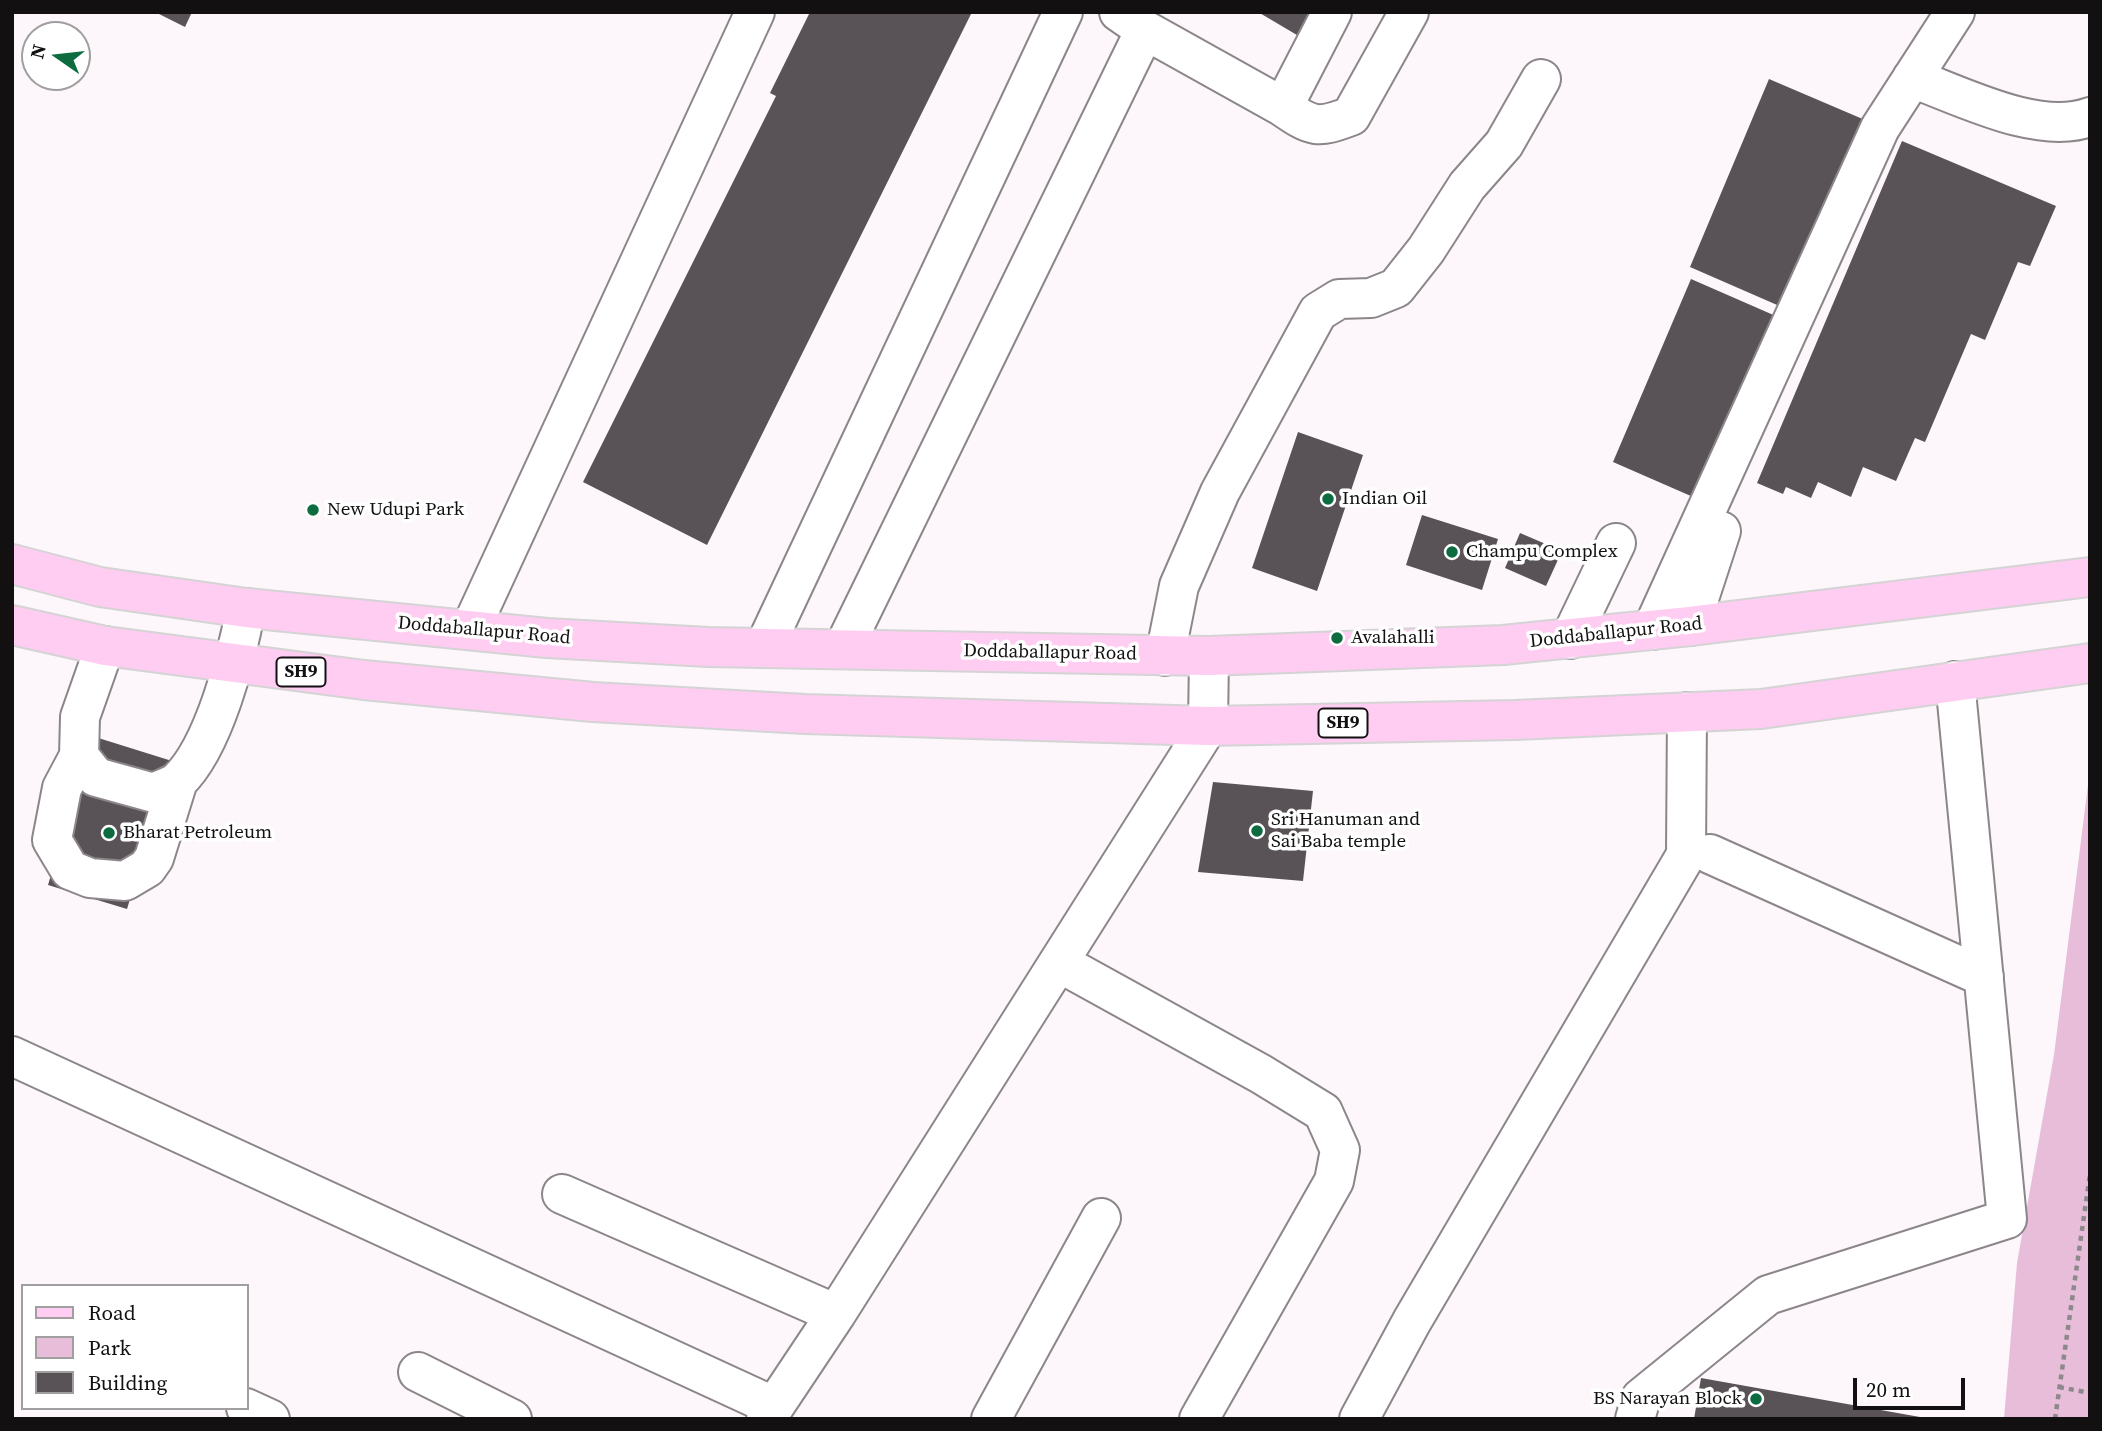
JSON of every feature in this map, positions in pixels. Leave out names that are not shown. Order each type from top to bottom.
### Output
[{"type":"main road","name":"Doddaballapur Road","points":[[12,564],[100,587],[246,608],[547,638],[764,648],[1165,656],[1503,645],[1690,626],[2090,577]]},
{"type":"main road","name":"SH9","points":[[12,625],[105,646],[364,680],[593,702],[805,715],[1209,726],[1515,720],[1761,709],[2090,663]]},
{"type":"street","points":[[470,630],[755,12]]},
{"type":"street","points":[[764,648],[1063,12]]},
{"type":"street","points":[[1283,107],[1332,12]]},
{"type":"street","points":[[843,649],[1132,21],[1309,124],[1326,125],[1351,116],[1409,12]]},
{"type":"street","points":[[1652,630],[1880,128],[1955,12]]},
{"type":"street","points":[[1912,78],[2029,120],[2077,122],[2090,117]]},
{"type":"street","points":[[1165,656],[1180,586],[1220,492],[1318,312],[1339,299],[1371,298],[1396,288],[1426,250],[1467,186],[1504,144],[1541,79]]},
{"type":"street","points":[[1690,626],[1717,539],[1830,295]]},
{"type":"street","points":[[1570,639],[1616,543]]},
{"type":"street","points":[[105,646],[80,717],[79,756],[62,788],[52,840],[71,870],[90,878],[125,881],[147,869],[154,858],[178,781],[202,745],[235,663],[246,608]]},
{"type":"street","points":[[12,1056],[769,1413],[836,1314],[1209,726],[1209,656]]},
{"type":"street","points":[[1636,1419],[1641,1398],[1768,1295],[2007,1219],[1955,681]]},
{"type":"street","points":[[1359,1419],[1412,1321],[1686,855],[1687,712]]},
{"type":"street","points":[[79,756],[96,777],[154,793],[178,781]]},
{"type":"street","points":[[1710,854],[1984,977]]},
{"type":"street","points":[[1060,963],[1261,1074],[1323,1112],[1340,1150],[1334,1181],[1199,1419]]},
{"type":"street","points":[[562,1194],[836,1314]]},
{"type":"street","points":[[991,1419],[1101,1218]]},
{"type":"street","points":[[418,1373],[512,1419]]},
{"type":"street","points":[[248,1409],[270,1419]]},
{"type":"path","points":[[2055,1419],[2090,1176]]},
{"type":"path","points":[[2059,1387],[2090,1392]]},
{"type":"green space","points":[[2090,769],[2090,1419],[2004,1419],[2017,1263],[2054,1055]]},
{"type":"building","points":[[155,12],[192,12],[185,27]]},
{"type":"building","points":[[810,12],[972,12],[707,545],[583,482],[776,96],[770,93]]},
{"type":"building","points":[[1258,12],[1317,12],[1302,38]]},
{"type":"building","points":[[1769,79],[1865,120],[1784,308],[1690,267]]},
{"type":"building","points":[[1902,141],[2056,206],[2030,266],[2018,262],[1985,340],[1971,334],[1925,442],[1915,438],[1896,481],[1863,467],[1851,497],[1818,482],[1811,498],[1786,487],[1783,494],[1757,483]]},
{"type":"building","points":[[1691,279],[1778,317],[1700,500],[1613,462]]},
{"type":"building","points":[[1298,432],[1363,455],[1317,591],[1252,568]]},
{"type":"building","name":"Champu Complex","points":[[1422,515],[1498,539],[1482,590],[1406,565]]},
{"type":"building","points":[[1520,533],[1562,551],[1546,586],[1505,568]]},
{"type":"building","points":[[92,736],[172,761],[127,909],[48,885]]},
{"type":"building","name":"Sri Hanuman and Sai Baba temple","points":[[1213,782],[1313,791],[1303,881],[1198,872]]},
{"type":"building","name":"BS Narayan Block","points":[[1701,1378],[1920,1417],[1694,1419]]},
{"type":"place","name":"Indian Oil","points":[[1328,499]]},
{"type":"place","name":"New Udupi Park","points":[[313,510]]},
{"type":"place","name":"Champu Complex","points":[[1452,552]]},
{"type":"place","name":"Avalahalli","points":[[1337,638]]},
{"type":"place","name":"Sri Hanuman and Sai Baba temple","points":[[1257,831]]},
{"type":"place","name":"Bharat Petroleum","points":[[109,833]]},
{"type":"place","name":"BS Narayan Block","points":[[1756,1399]]}]
